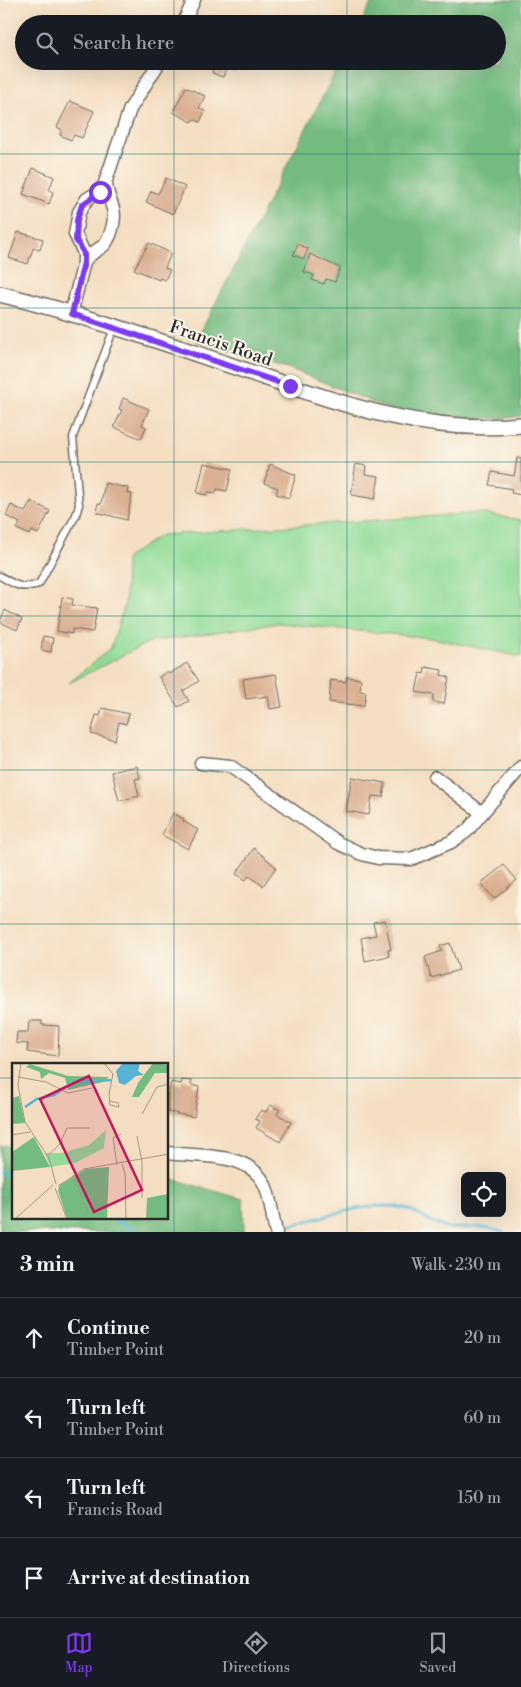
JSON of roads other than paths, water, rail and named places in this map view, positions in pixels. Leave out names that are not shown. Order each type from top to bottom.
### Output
[{"type":"street","points":[[187,15],[194,0]]},
{"type":"street","points":[[84,262],[90,254],[106,242],[111,229],[114,212],[107,196],[106,183],[116,144],[130,109],[154,70]]},
{"type":"street","points":[[72,314],[84,262],[84,253],[75,234],[79,212],[87,199],[100,192],[106,183]]},
{"type":"street","name":"Francis Road","points":[[0,294],[115,327],[322,398],[373,413],[444,426],[521,425]]},
{"type":"street","points":[[201,763],[230,766],[338,843],[362,854],[378,858],[411,859],[451,842],[467,831],[521,767]]},
{"type":"street","points":[[435,777],[482,813]]},
{"type":"street","points":[[169,1153],[222,1158],[242,1163],[253,1171],[264,1183],[276,1232]]},
{"type":"lane","points":[[0,576],[15,585],[28,588],[39,584],[76,515],[80,505],[73,437],[115,327]]},
{"type":"waterway","points":[[0,1172],[12,1177]]},
{"type":"waterway","points":[[279,1228],[342,1212],[375,1206],[390,1206],[404,1208],[450,1228],[480,1227],[503,1232]]},
{"type":"waterway","points":[[115,1220],[139,1232]]},
{"type":"waterway","points":[[261,1232],[273,1229]]}]
